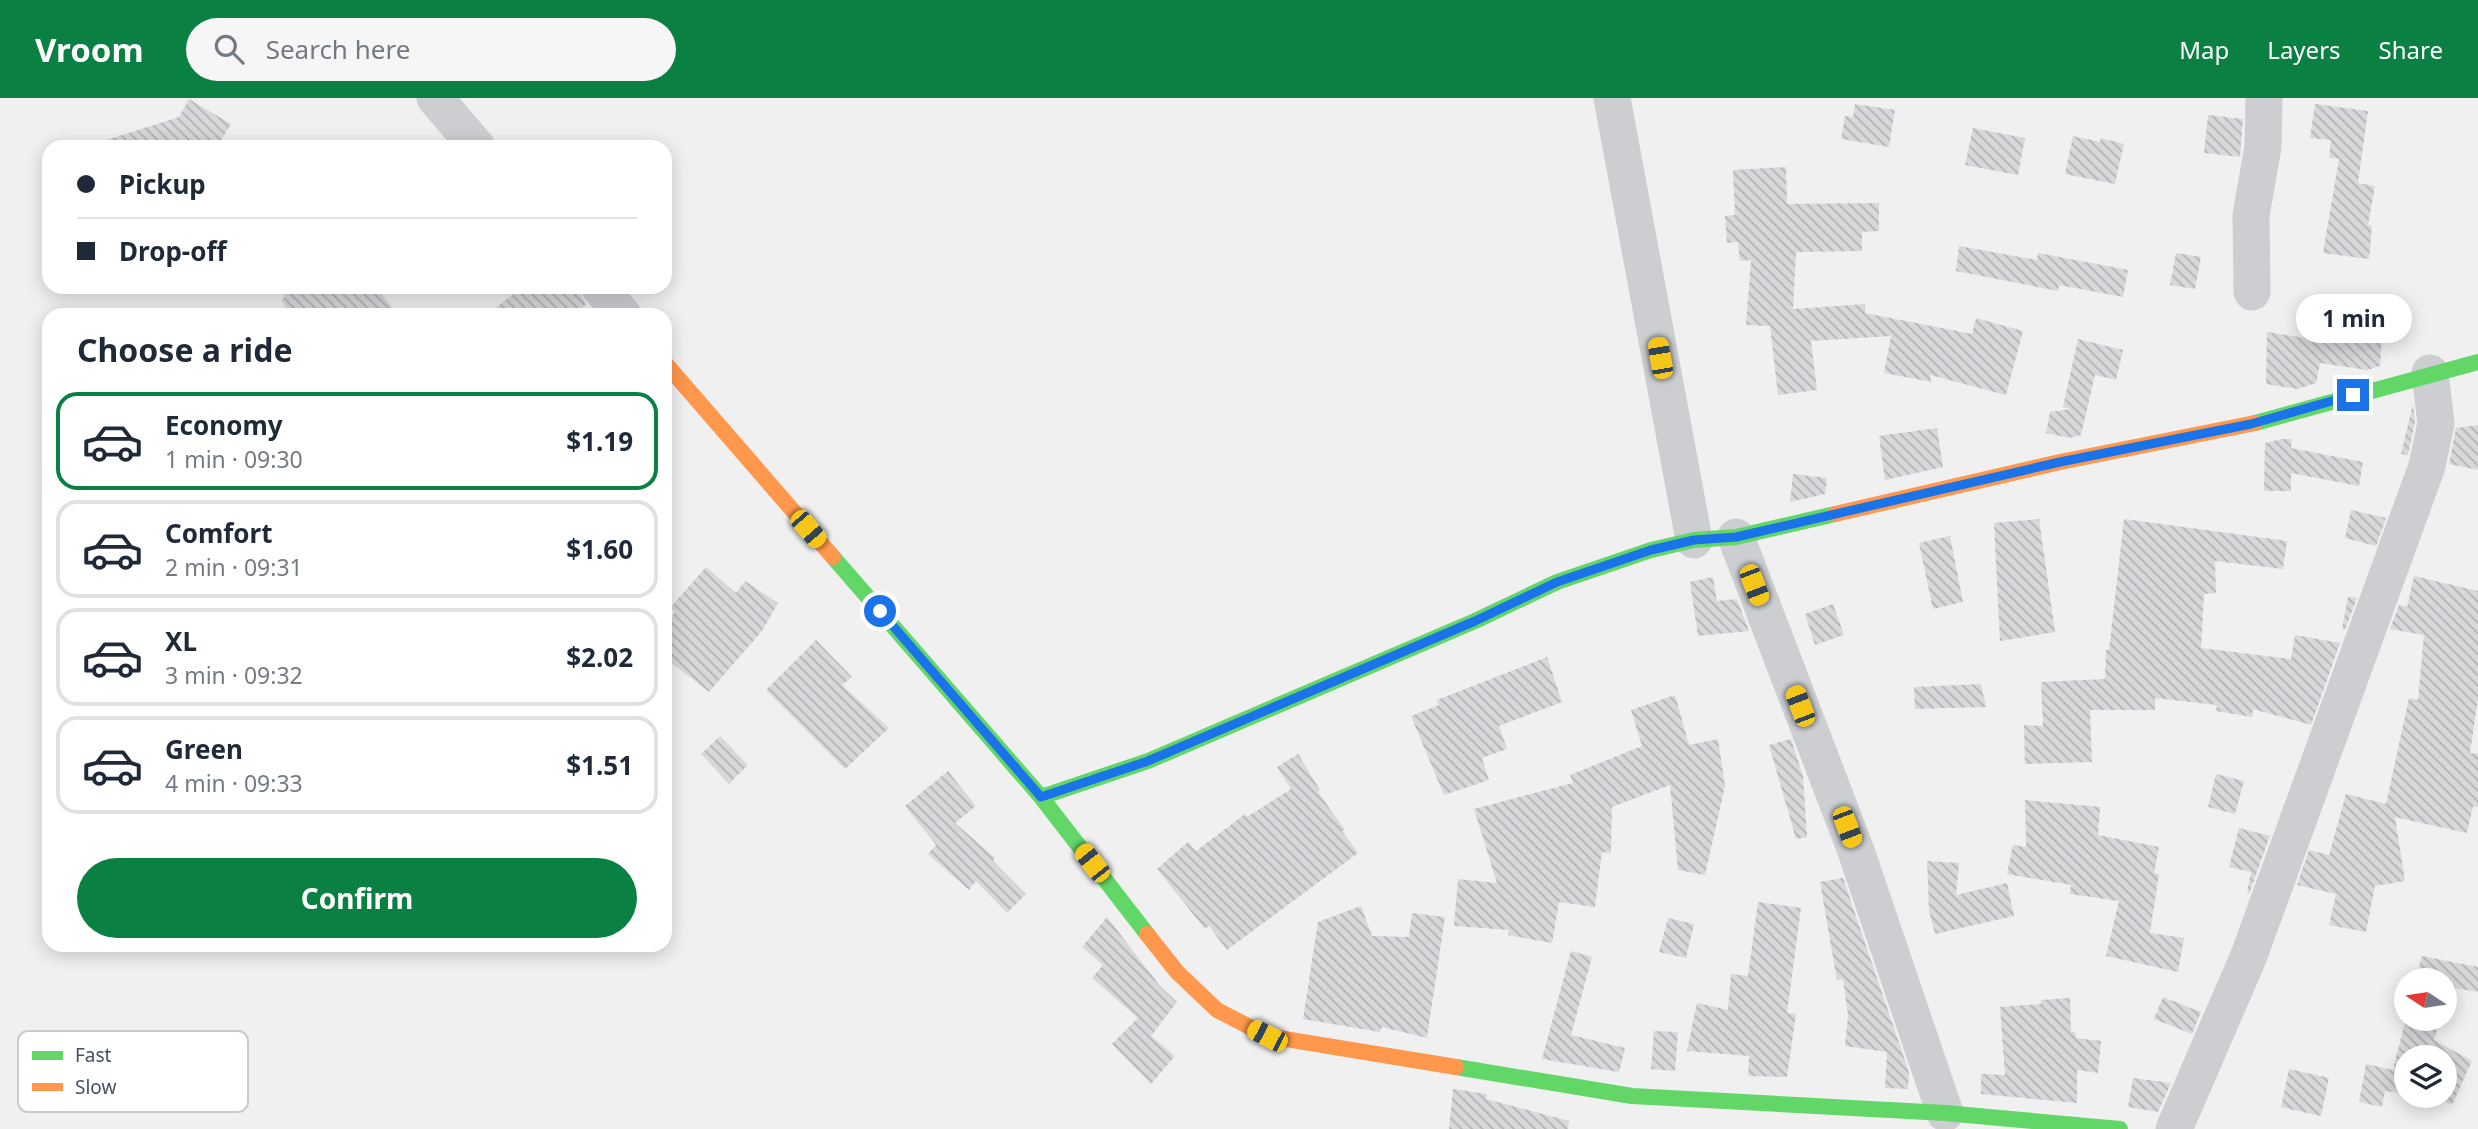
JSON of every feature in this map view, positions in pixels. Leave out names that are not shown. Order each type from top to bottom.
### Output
[{"type":"street","points":[[435,98],[471,140]]},
{"type":"street","points":[[1612,98],[1694,540]]},
{"type":"street","points":[[2252,292],[2251,215],[2263,147],[2264,98]]},
{"type":"street","points":[[605,294],[617,308]]},
{"type":"street","points":[[1041,797],[1148,761],[1475,621],[1557,582],[1651,550],[1694,540],[1736,537],[2060,462],[2251,424],[2478,362]]},
{"type":"street","points":[[672,371],[1041,797],[1177,972],[1217,1010],[1267,1036],[1632,1096],[1945,1114],[2120,1129]]},
{"type":"street","points":[[2174,1129],[2248,958],[2427,466],[2436,423],[2430,373]]},
{"type":"street","points":[[1736,537],[1856,851],[1945,1114]]},
{"type":"building","points":[[189,99],[231,124],[221,140],[106,140],[179,117]]},
{"type":"building","points":[[1855,104],[1895,110],[1889,147],[1841,139],[1845,116],[1853,117]]},
{"type":"building","points":[[2315,104],[2368,111],[2358,183],[2375,186],[2368,225],[2372,226],[2369,259],[2323,253],[2339,159],[2329,158],[2331,140],[2310,138]]},
{"type":"building","points":[[2208,115],[2243,119],[2240,157],[2204,153]]},
{"type":"building","points":[[1973,128],[2025,138],[2018,175],[1965,165]]},
{"type":"building","points":[[2073,136],[2100,142],[2101,138],[2124,144],[2115,184],[2065,174]]},
{"type":"building","points":[[1786,167],[1787,204],[1879,203],[1879,231],[1862,232],[1862,251],[1796,252],[1793,309],[1865,304],[1865,313],[1972,334],[1976,318],[2023,331],[2006,395],[1930,375],[1931,382],[1884,373],[1891,336],[1811,341],[1817,390],[1778,395],[1770,326],[1746,325],[1751,260],[1740,261],[1738,242],[1727,243],[1725,216],[1735,215],[1733,170]]},
{"type":"building","points":[[1959,246],[2037,260],[2038,253],[2128,270],[2123,297],[2059,285],[2058,291],[1956,271]]},
{"type":"building","points":[[2176,253],[2201,257],[2195,289],[2170,285]]},
{"type":"building","points":[[283,294],[382,294],[392,308],[286,308],[281,300],[285,297]]},
{"type":"building","points":[[513,294],[580,294],[586,304],[582,308],[496,308]]},
{"type":"building","points":[[2339,330],[2382,336],[2380,366],[2367,370],[2320,363],[2316,383],[2298,389],[2266,384],[2267,332],[2338,343]]},
{"type":"building","points":[[2078,339],[2123,350],[2116,380],[2095,375],[2081,435],[2069,438],[2046,433],[2050,412],[2071,409],[2063,407]]},
{"type":"building","points":[[2413,404],[2415,422],[2408,455],[2401,454]]},
{"type":"building","points":[[2478,425],[2478,470],[2449,464],[2456,428]]},
{"type":"building","points":[[1937,428],[1943,467],[1885,480],[1879,436]]},
{"type":"building","points":[[2292,439],[2291,448],[2363,462],[2359,486],[2291,473],[2291,491],[2264,491],[2265,443]]},
{"type":"building","points":[[1793,474],[1827,478],[1825,494],[1790,502]]},
{"type":"building","points":[[2351,510],[2386,518],[2376,546],[2345,538]]},
{"type":"building","points":[[2039,519],[2055,632],[2000,641],[1994,523]]},
{"type":"building","points":[[2124,519],[2287,541],[2283,569],[2215,561],[2216,593],[2204,594],[2201,648],[2291,659],[2295,635],[2340,643],[2311,725],[2253,709],[2252,717],[2216,711],[2217,705],[2155,698],[2155,710],[2090,710],[2092,762],[2025,764],[2024,725],[2043,726],[2041,682],[2105,679],[2106,650],[2109,650]]},
{"type":"building","points":[[1950,536],[1963,602],[1933,609],[1919,543]]},
{"type":"building","points":[[706,567],[736,593],[745,581],[778,603],[762,631],[709,692],[672,663],[672,616],[675,612],[672,606]]},
{"type":"building","points":[[2414,576],[2478,591],[2478,698],[2470,753],[2478,754],[2478,807],[2473,806],[2467,833],[2395,817],[2405,881],[2375,886],[2366,932],[2329,925],[2336,894],[2297,885],[2309,850],[2329,855],[2346,794],[2386,804],[2409,698],[2418,700],[2424,635],[2390,629],[2399,605],[2407,607]]},
{"type":"building","points":[[1713,577],[1717,601],[1737,599],[1749,631],[1698,636],[1690,582]]},
{"type":"building","points":[[2348,597],[2357,598],[2345,630],[2342,629]]},
{"type":"building","points":[[1833,604],[1844,635],[1815,645],[1805,614]]},
{"type":"building","points":[[816,640],[852,677],[842,685],[889,728],[845,769],[766,690]]},
{"type":"building","points":[[1547,657],[1562,702],[1499,726],[1507,749],[1482,758],[1489,780],[1444,795],[1411,716],[1439,705],[1437,700]]},
{"type":"building","points":[[1981,684],[1986,707],[1915,709],[1914,687]]},
{"type":"building","points":[[1675,695],[1689,745],[1718,739],[1725,786],[1705,875],[1678,870],[1670,785],[1612,807],[1611,853],[1602,852],[1595,907],[1559,902],[1552,943],[1508,935],[1509,930],[1454,926],[1458,879],[1497,883],[1474,809],[1573,783],[1570,775],[1642,746],[1631,710]]},
{"type":"building","points":[[720,736],[748,765],[729,784],[701,754]]},
{"type":"building","points":[[1791,739],[1803,776],[1807,837],[1796,839],[1769,745]]},
{"type":"building","points":[[1298,754],[1320,790],[1318,792],[1358,853],[1227,950],[1209,926],[1205,929],[1157,869],[1188,842],[1196,851],[1245,814],[1247,817],[1291,789],[1277,767]]},
{"type":"building","points":[[948,771],[976,806],[955,823],[995,858],[993,861],[1026,894],[1007,913],[976,881],[969,890],[928,854],[936,845],[905,806]]},
{"type":"building","points":[[2216,774],[2244,781],[2235,814],[2208,807]]},
{"type":"building","points":[[2025,800],[2100,807],[2098,835],[2159,847],[2154,873],[2159,874],[2150,933],[2184,938],[2178,972],[2106,956],[2119,901],[2070,894],[2071,885],[2007,874],[2013,845],[2026,847]]},
{"type":"building","points":[[2239,828],[2270,836],[2249,894],[2251,872],[2229,867]]},
{"type":"building","points":[[1927,861],[1959,863],[1956,895],[2007,883],[2014,916],[1935,934],[1929,911]]},
{"type":"building","points":[[1843,878],[1909,1072],[1908,1089],[1885,1088],[1887,1052],[1845,1046],[1848,1015],[1843,979],[1837,980],[1820,882]]},
{"type":"building","points":[[1758,902],[1801,908],[1787,1013],[1796,1014],[1787,1077],[1748,1076],[1749,1056],[1687,1051],[1697,1003],[1728,1010],[1731,974],[1748,976]]},
{"type":"building","points":[[1361,906],[1372,936],[1409,937],[1412,913],[1445,917],[1427,1038],[1382,1027],[1380,1032],[1303,1019],[1318,922]]},
{"type":"building","points":[[1107,917],[1160,986],[1177,1002],[1151,1036],[1175,1056],[1151,1084],[1112,1044],[1138,1018],[1092,978],[1103,965],[1082,947]]},
{"type":"building","points":[[1668,918],[1694,924],[1686,958],[1659,952]]},
{"type":"building","points":[[1571,951],[1592,957],[1571,1035],[1625,1048],[1619,1072],[1542,1059]]},
{"type":"building","points":[[2422,956],[2478,967],[2478,992],[2457,988],[2457,968],[2419,968]]},
{"type":"building","points":[[2163,997],[2201,1012],[2192,1034],[2154,1019]]},
{"type":"building","points":[[2070,998],[2071,1032],[2075,1032],[2076,1038],[2101,1041],[2098,1073],[2077,1070],[2077,1103],[1981,1094],[1981,1074],[2005,1075],[2000,1007],[2041,1004],[2041,1000]]},
{"type":"building","points":[[1654,1031],[1678,1032],[1675,1071],[1651,1069]]},
{"type":"building","points":[[2403,1031],[2436,1031],[2434,1040],[2443,1045],[2399,1045]]},
{"type":"building","points":[[2457,1053],[2472,1061],[2457,1094]]},
{"type":"building","points":[[2366,1064],[2393,1070],[2394,1066],[2394,1092],[2385,1091],[2382,1107],[2359,1102]]},
{"type":"building","points":[[2289,1069],[2329,1078],[2321,1116],[2281,1107]]},
{"type":"building","points":[[2133,1078],[2171,1083],[2158,1112],[2128,1107]]},
{"type":"building","points":[[1453,1089],[1487,1094],[1486,1099],[1569,1121],[1568,1129],[1449,1129]]},
{"type":"traffic: fast","points":[[2255,423],[2478,362]]},
{"type":"traffic: fast","points":[[1041,797],[1148,761],[1475,621],[1557,582],[1651,550],[1694,540],[1736,537],[1835,514]]},
{"type":"traffic: fast","points":[[833,557],[1041,797],[1147,934]]},
{"type":"traffic: fast","points":[[1456,1067],[1632,1096],[1945,1113],[2120,1129]]},
{"type":"traffic: slow","points":[[672,371],[833,557]]},
{"type":"traffic: slow","points":[[1835,514],[2060,462],[2255,423]]},
{"type":"traffic: slow","points":[[1147,934],[1177,972],[1217,1010],[1267,1036],[1456,1067]]},
{"type":"route","points":[[880,611],[1041,797],[1148,761],[1475,621],[1557,582],[1651,550],[1694,540],[1736,537],[2060,462],[2251,424],[2353,395]]}]
